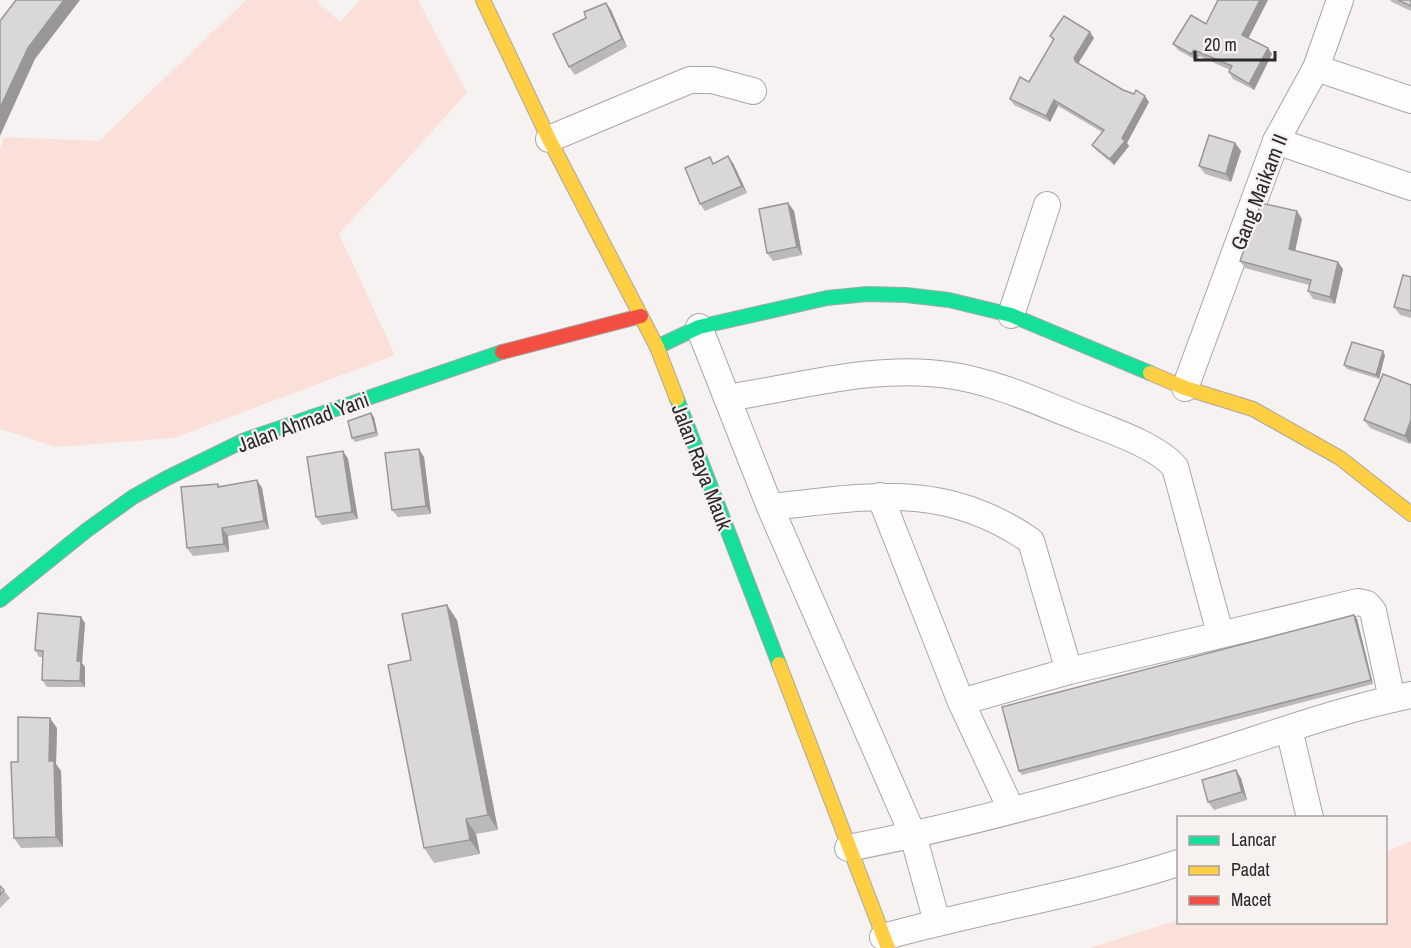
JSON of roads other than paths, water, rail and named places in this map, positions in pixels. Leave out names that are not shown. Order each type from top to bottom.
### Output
[{"type":"street","name":"Gang Maikam II","points":[[1185,388],[1276,141],[1316,68],[1340,0]]},
{"type":"street","name":"Jalan Raya Mauk","points":[[489,3],[549,139],[657,348],[885,942]]},
{"type":"street","points":[[1316,68],[1411,100]]},
{"type":"street","points":[[549,139],[690,80],[712,80],[753,91]]},
{"type":"street","points":[[1276,141],[1411,187]]},
{"type":"street","points":[[1011,315],[1047,205]]},
{"type":"street","points":[[657,348],[699,327],[827,298],[867,294],[906,295],[949,300],[1011,315],[1185,388],[1252,409],[1340,458],[1411,514]]},
{"type":"street","name":"Jalan Ahmad Yani","points":[[0,600],[79,536],[133,497],[167,477],[245,440],[327,414],[483,357],[641,316]]},
{"type":"street","points":[[699,327],[770,507],[913,836],[937,922]]},
{"type":"street","points":[[726,398],[860,376],[902,373],[947,375],[994,385],[1117,433],[1163,457],[1175,467],[1220,633]]},
{"type":"street","points":[[770,507],[880,496],[914,496],[948,503],[1000,521],[1031,541],[1069,671]]},
{"type":"street","points":[[880,496],[961,702],[1011,810]]},
{"type":"street","points":[[848,848],[913,836],[1011,810],[1174,765],[1402,697],[1375,617],[1367,604],[1351,603],[1069,671],[961,702]]},
{"type":"street","points":[[1289,729],[1310,816]]},
{"type":"street","points":[[885,942],[937,922],[1044,900],[1177,864]]}]
